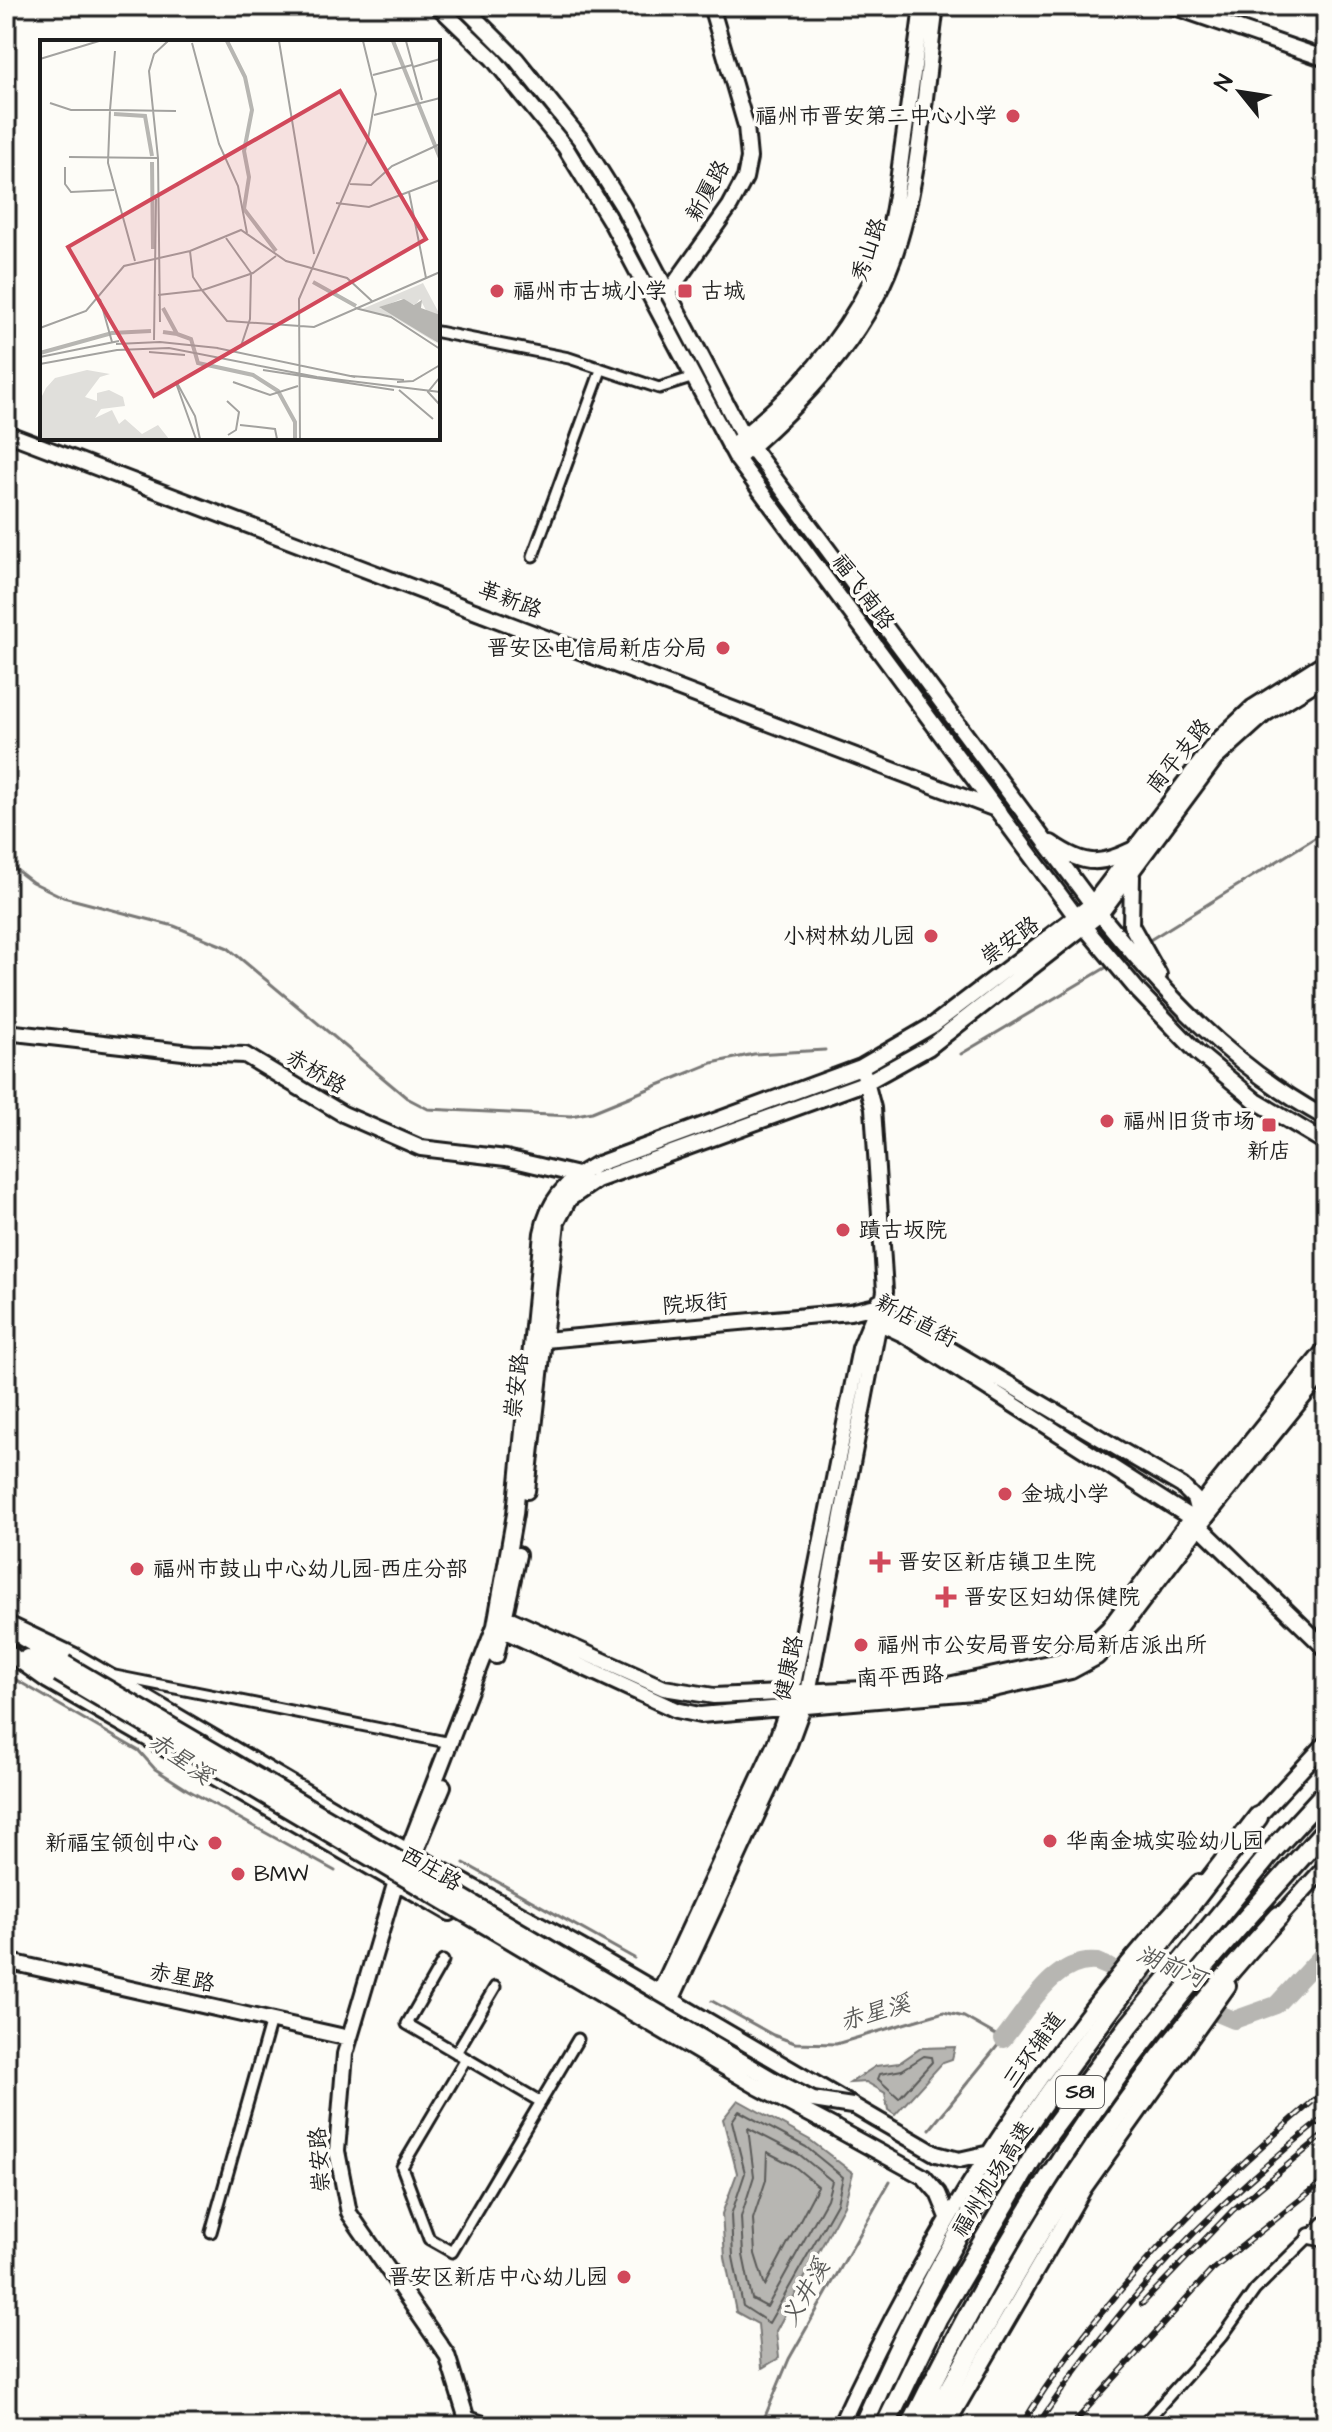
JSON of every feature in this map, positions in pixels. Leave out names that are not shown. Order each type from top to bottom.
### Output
[{"type":"highway","name":"福州机场高速","points":[[885,2426],[937,2319],[1039,2147],[1128,2027],[1274,1849],[1326,1792]]},
{"type":"highway","points":[[863,2426],[915,2314],[991,2180],[1127,1989],[1258,1817]]},
{"type":"highway","name":"S81","points":[[911,2426],[962,2323],[1066,2150],[1176,1999],[1326,1829]]},
{"type":"highway","points":[[929,2426],[1048,2219],[1147,2074],[1195,2022],[1279,1916]]},
{"type":"street","name":"福飞南路","points":[[438,6],[493,59],[565,147],[611,222],[733,453],[1081,923],[1183,1040],[1223,1075],[1281,1118],[1326,1143]]},
{"type":"street","name":"福飞南路","points":[[463,6],[516,59],[581,140],[623,207],[747,442],[1001,778],[1037,833],[1118,937],[1173,999],[1254,1073],[1326,1118]]},
{"type":"street","name":"新厦路","points":[[668,293],[730,206],[745,178],[749,158],[746,126],[711,6]]},
{"type":"street","name":"秀山路","points":[[747,442],[831,345],[863,298],[879,264],[894,211],[922,6]]},
{"type":"street","name":"秀山路","points":[[733,453],[788,413],[831,364],[868,312],[889,269],[901,232],[912,176],[936,6]]},
{"type":"street","points":[[1172,6],[1326,59]]},
{"type":"street","points":[[440,332],[569,358],[659,388],[691,378]]},
{"type":"street","points":[[533,556],[601,370]]},
{"type":"street","name":"革新路","points":[[6,433],[998,810]]},
{"type":"street","name":"南平支路","points":[[1096,909],[1192,770],[1229,729],[1268,696],[1326,661]]},
{"type":"street","name":"南平支路","points":[[1096,909],[1132,876],[1190,789],[1215,759],[1265,714],[1326,676]]},
{"type":"street","points":[[1037,833],[1067,854],[1094,863],[1115,858],[1138,847]]},
{"type":"street","points":[[1132,876],[1131,925],[1150,970]]},
{"type":"street","name":"崇安路","points":[[468,2422],[455,2374],[441,2345],[357,2229],[346,2207],[337,2141],[349,2038],[398,1883],[501,1622],[521,1540],[557,1222],[569,1199],[597,1180],[867,1082],[896,1068],[941,1040],[1096,909]]},
{"type":"street","name":"崇安路","points":[[411,1852],[451,1743],[501,1622],[544,1226],[556,1197],[577,1175],[595,1165],[861,1067],[913,1039],[1081,923]]},
{"type":"street","name":"赤桥路","points":[[6,1032],[192,1053],[245,1055],[343,1114],[421,1148],[506,1158],[597,1180]]},
{"type":"street","name":"健康路","points":[[666,1996],[775,1744],[790,1699],[860,1348],[885,1291],[873,1108],[861,1067]]},
{"type":"street","name":"院坂街","points":[[545,1340],[850,1312]]},
{"type":"street","name":"新店直街","points":[[850,1312],[877,1314],[1182,1486],[1194,1498],[1196,1518]]},
{"type":"street","name":"健康路","points":[[652,2025],[807,1698],[877,1314]]},
{"type":"street","name":"新店直街","points":[[877,1314],[1196,1518],[1326,1649]]},
{"type":"street","name":"南平西路","points":[[501,1622],[684,1712],[707,1715],[790,1699],[969,1694],[1034,1681],[1080,1667],[1113,1640],[1196,1518],[1326,1348]]},
{"type":"street","name":"南平西路","points":[[1196,1518],[1326,1369]]},
{"type":"street","points":[[6,1623],[40,1636],[926,2148],[943,2157],[959,2160],[990,2153]]},
{"type":"street","name":"西庄路","points":[[6,1629],[62,1668],[758,2087],[836,2128]]},
{"type":"street","points":[[6,1648],[48,1681],[398,1883],[911,2170],[933,2186],[948,2217]]},
{"type":"street","name":"西庄路","points":[[6,1648],[62,1668]]},
{"type":"street","points":[[62,1668],[772,2079],[813,2100],[852,2106]]},
{"type":"street","points":[[107,1675],[451,1743]]},
{"type":"street","name":"三环辅道","points":[[840,2426],[886,2327],[948,2217],[1107,1987],[1132,1955],[1326,1743]]},
{"type":"street","points":[[1279,1916],[1326,1866]]},
{"type":"street","name":"赤星路","points":[[6,1961],[349,2038]]},
{"type":"street","points":[[443,1961],[407,2024],[541,2102]]},
{"type":"street","points":[[456,2053],[495,1987]]},
{"type":"street","points":[[211,2232],[271,2020]]},
{"type":"street","points":[[946,2426],[1077,2199],[1195,2022]]},
{"type":"street","points":[[466,2059],[402,2167],[429,2239],[452,2252],[578,2039]]},
{"type":"street","points":[[1142,2426],[1223,2335],[1255,2290],[1319,2235],[1326,2220]]},
{"type":"street","points":[[468,2422],[489,2426]]},
{"type":"water","points":[[955,2047],[952,2059],[943,2062],[895,2115],[888,2110],[885,2093],[866,2082],[850,2083],[876,2066],[899,2063],[921,2048]]},
{"type":"water","points":[[738,2100],[810,2140],[853,2173],[844,2205],[776,2331],[779,2358],[762,2368],[758,2324],[736,2312],[725,2257],[722,2214],[737,2173],[723,2119]]},
{"type":"waterway","points":[[1145,943],[1326,831]]},
{"type":"waterway","points":[[6,862],[32,882],[63,897],[174,926],[228,948],[407,1098],[428,1109],[571,1116],[592,1112],[712,1063],[754,1054],[825,1050]]},
{"type":"waterway","points":[[961,1054],[1112,964]]},
{"type":"waterway","name":"赤星溪","points":[[6,1674],[139,1751],[155,1769],[188,1790],[335,1871]]},
{"type":"waterway","name":"赤星溪","points":[[464,1863],[634,1958]]},
{"type":"waterway","name":"湖前河","points":[[1003,2039],[1043,1988],[1068,1968],[1082,1963],[1097,1962],[1234,2020],[1276,2005],[1326,1951]]},
{"type":"waterway","name":"赤星溪","points":[[712,2001],[773,2035],[795,2043],[836,2044],[944,2012],[964,2017],[1003,2039],[930,2129]]},
{"type":"waterway","name":"义井溪","points":[[761,2426],[789,2359],[890,2181]]},
{"type":"railway","points":[[1021,2426],[1086,2333],[1160,2246],[1241,2165],[1326,2090]]},
{"type":"railway","points":[[1037,2426],[1101,2338],[1169,2259],[1243,2186],[1326,2116]]},
{"type":"railway","points":[[1142,2304],[1233,2210],[1326,2133]]},
{"type":"railway","points":[[1071,2426],[1212,2270],[1326,2179]]},
{"type":"place","name":"福州市晋安第二中心小学","points":[[1013,116]]},
{"type":"place","name":"福州市古城小学","points":[[497,291]]},
{"type":"place","name":"古城","points":[[685,291]]},
{"type":"place","name":"晋安区电信局新店分局","points":[[723,648]]},
{"type":"place","name":"小树林幼儿园","points":[[931,936]]},
{"type":"place","name":"福州旧货市场","points":[[1107,1121]]},
{"type":"place","name":"新店","points":[[1269,1125]]},
{"type":"place","name":"蹟古坂院","points":[[843,1230]]},
{"type":"place","name":"金城小学","points":[[1005,1494]]},
{"type":"place","name":"晋安区新店镇卫生院","points":[[880,1562]]},
{"type":"place","name":"福州市鼓山中心幼儿园-西庄分部","points":[[137,1569]]},
{"type":"place","name":"晋安区妇幼保健院","points":[[946,1597]]},
{"type":"place","name":"福州市公安局晋安分局新店派出所","points":[[861,1645]]},
{"type":"place","name":"华南金城实验幼儿园","points":[[1050,1841]]},
{"type":"place","name":"新福宝领创中心","points":[[215,1843]]},
{"type":"place","name":"BMW","points":[[238,1874]]},
{"type":"place","name":"晋安区新店中心幼儿园","points":[[624,2277]]}]
